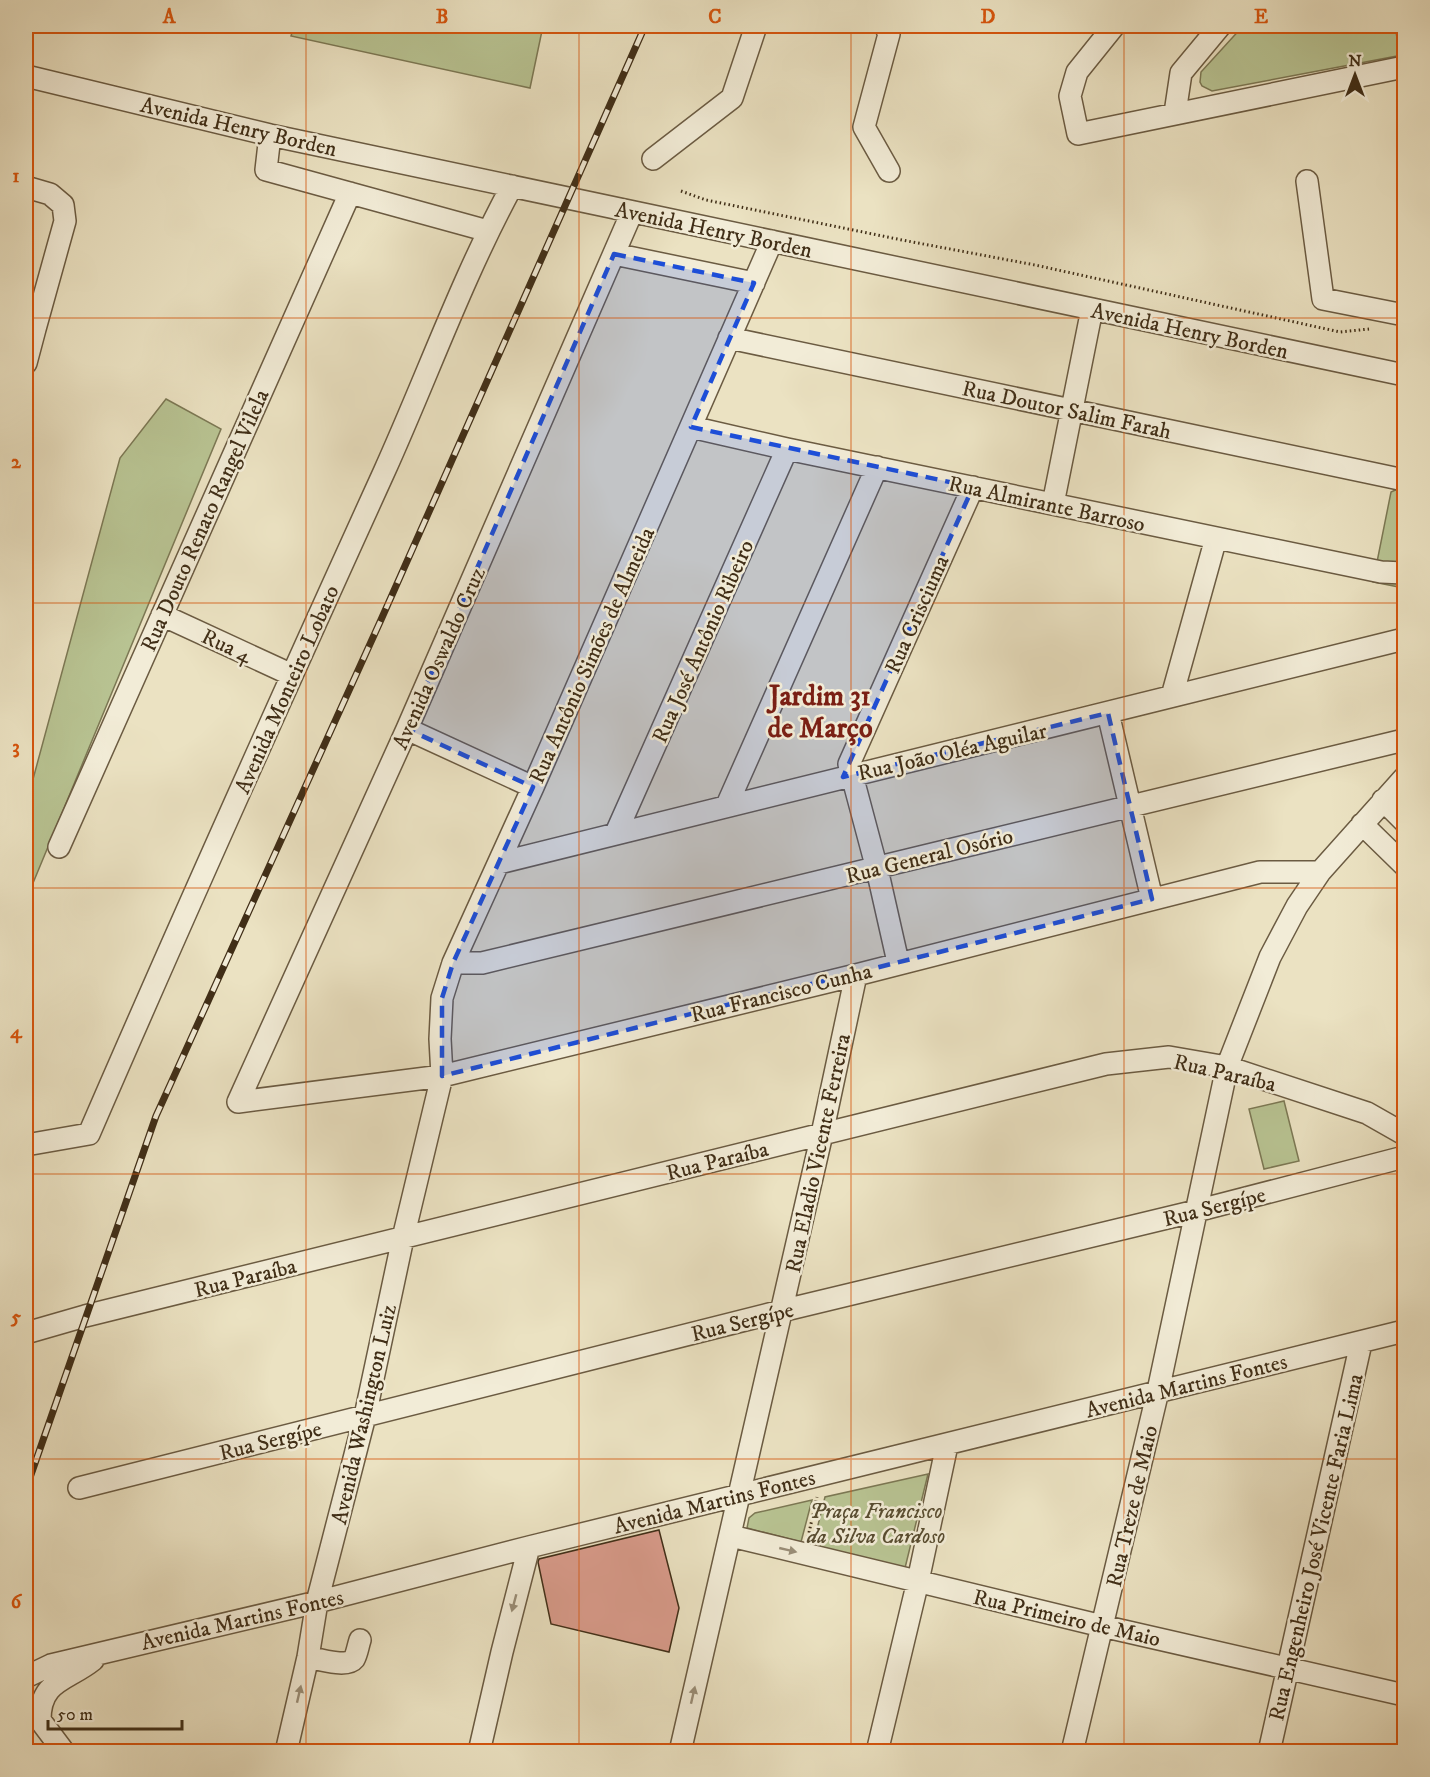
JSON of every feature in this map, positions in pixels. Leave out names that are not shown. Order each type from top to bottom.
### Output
[{"type":"street","points":[[653,159],[732,98],[756,26]]},
{"type":"street","points":[[1114,26],[1077,72],[1070,96],[1078,134],[1404,67]]},
{"type":"street","points":[[1175,113],[1181,73],[1220,26]]},
{"type":"street","points":[[889,171],[864,127],[890,28]]},
{"type":"street","name":"Avenida Henry Borden","points":[[26,76],[270,135],[1404,375]]},
{"type":"street","points":[[270,135],[266,170],[488,231]]},
{"type":"street","points":[[1307,181],[1323,299],[1404,315]]},
{"type":"street","name":"Avenida Monteiro Lobato","points":[[26,1145],[89,1134],[178,929],[406,425],[488,231],[512,186]]},
{"type":"street","points":[[26,187],[50,194],[63,205],[65,221],[30,326],[26,363]]},
{"type":"street","name":"Rua Douto Renato Rangel Vilela","points":[[59,847],[350,193]]},
{"type":"street","name":"Avenida Oswaldo Cruz","points":[[238,1102],[407,729],[632,212]]},
{"type":"street","name":"Rua Antônio Simões de Almeida","points":[[442,1076],[440,1039],[442,998],[453,963],[533,787],[772,241]]},
{"type":"street","name":"Avenida Henry Borden","points":[[614,254],[754,283]]},
{"type":"street","points":[[1053,504],[1092,309]]},
{"type":"street","name":"Rua Doutor Salim Farah","points":[[729,338],[1404,480]]},
{"type":"street","name":"Rua Almirante Barroso","points":[[691,427],[787,449],[1382,572],[1404,573]]},
{"type":"street","name":"Rua José Antônio Ribeiro","points":[[616,833],[787,449]]},
{"type":"street","points":[[727,805],[877,467]]},
{"type":"street","name":"Rua Crisciuma","points":[[852,775],[849,764],[973,487]]},
{"type":"street","points":[[1172,696],[1216,538]]},
{"type":"street","name":"Rua 4","points":[[162,615],[292,675]]},
{"type":"street","name":"Rua João Oléa Aguilar","points":[[499,863],[1404,639]]},
{"type":"street","points":[[1108,713],[1152,899]]},
{"type":"street","points":[[407,729],[533,787]]},
{"type":"street","name":"Rua General Osório","points":[[453,963],[482,963],[1404,740]]},
{"type":"street","points":[[852,775],[877,869],[898,963]]},
{"type":"street","name":"Rua Treze de Maio","points":[[1072,1752],[1158,1392],[1227,1067],[1270,957],[1298,906],[1320,872],[1404,778]]},
{"type":"street","points":[[1383,800],[1404,821]]},
{"type":"street","points":[[1362,824],[1404,865]]},
{"type":"street","name":"Rua Francisco Cunha","points":[[238,1102],[442,1076],[856,975],[1260,872],[1320,872]]},
{"type":"street","name":"Rua Eladio Vicente Ferreira","points":[[680,1752],[731,1536],[856,975]]},
{"type":"street","name":"Rua Paraíba","points":[[26,1333],[85,1316],[1106,1064],[1169,1057],[1227,1067],[1367,1113],[1404,1134]]},
{"type":"street","name":"Avenida Washington Luiz","points":[[286,1752],[308,1657],[317,1602],[365,1416],[403,1238],[442,1076]]},
{"type":"street","name":"Rua Sergípe","points":[[79,1488],[781,1311],[1196,1211],[1404,1157]]},
{"type":"street","name":"Avenida Martins Fontes","points":[[26,1677],[51,1665],[102,1652],[317,1602],[822,1474],[1404,1332]]},
{"type":"street","name":"Rua Engenheiro José Vicente Faria Lima","points":[[1269,1752],[1361,1342]]},
{"type":"street","points":[[877,1752],[918,1581],[947,1445]]},
{"type":"street","name":"Rua Primeiro de Maio","points":[[731,1536],[1102,1626],[1404,1695]]},
{"type":"street","points":[[478,1752],[501,1652],[529,1547]]},
{"type":"street","points":[[308,1657],[352,1662],[360,1640]]},
{"type":"street","points":[[64,1752],[40,1720],[42,1699],[48,1690],[102,1652]]},
{"type":"path","points":[[681,191],[706,200],[1035,265],[1340,332],[1374,329]]},
{"type":"path","points":[[804,1553],[822,1474]]},
{"type":"highlighted area","points":[[614,254],[754,283],[691,427],[973,487],[843,777],[1108,713],[1152,899],[442,1076],[442,998],[453,963],[533,787],[407,729]]},
{"type":"green space","points":[[294,26],[543,26],[530,88],[291,36]]},
{"type":"green space","points":[[1243,26],[1395,26],[1399,49],[1397,56],[1212,91],[1202,86],[1201,72]]},
{"type":"green space","points":[[166,399],[221,429],[26,900],[26,805],[120,458]]},
{"type":"green space","points":[[1404,486],[1404,588],[1373,582],[1391,492]]},
{"type":"green space","points":[[1284,1101],[1299,1161],[1264,1169],[1249,1109]]},
{"type":"green space","name":"Praça Francisco da Silva Cardoso","points":[[928,1474],[905,1568],[813,1545],[825,1497]]},
{"type":"green space","name":"Praça Francisco da Silva Cardoso","points":[[812,1500],[801,1542],[747,1528],[749,1518],[755,1513]]},
{"type":"building","points":[[659,1530],[679,1608],[669,1652],[551,1624],[539,1559]]},
{"type":"railway","points":[[26,1489],[156,1116],[380,622],[645,26]]},
{"type":"district","name":"Jardim 31 de Março","points":[[820,711]]}]
